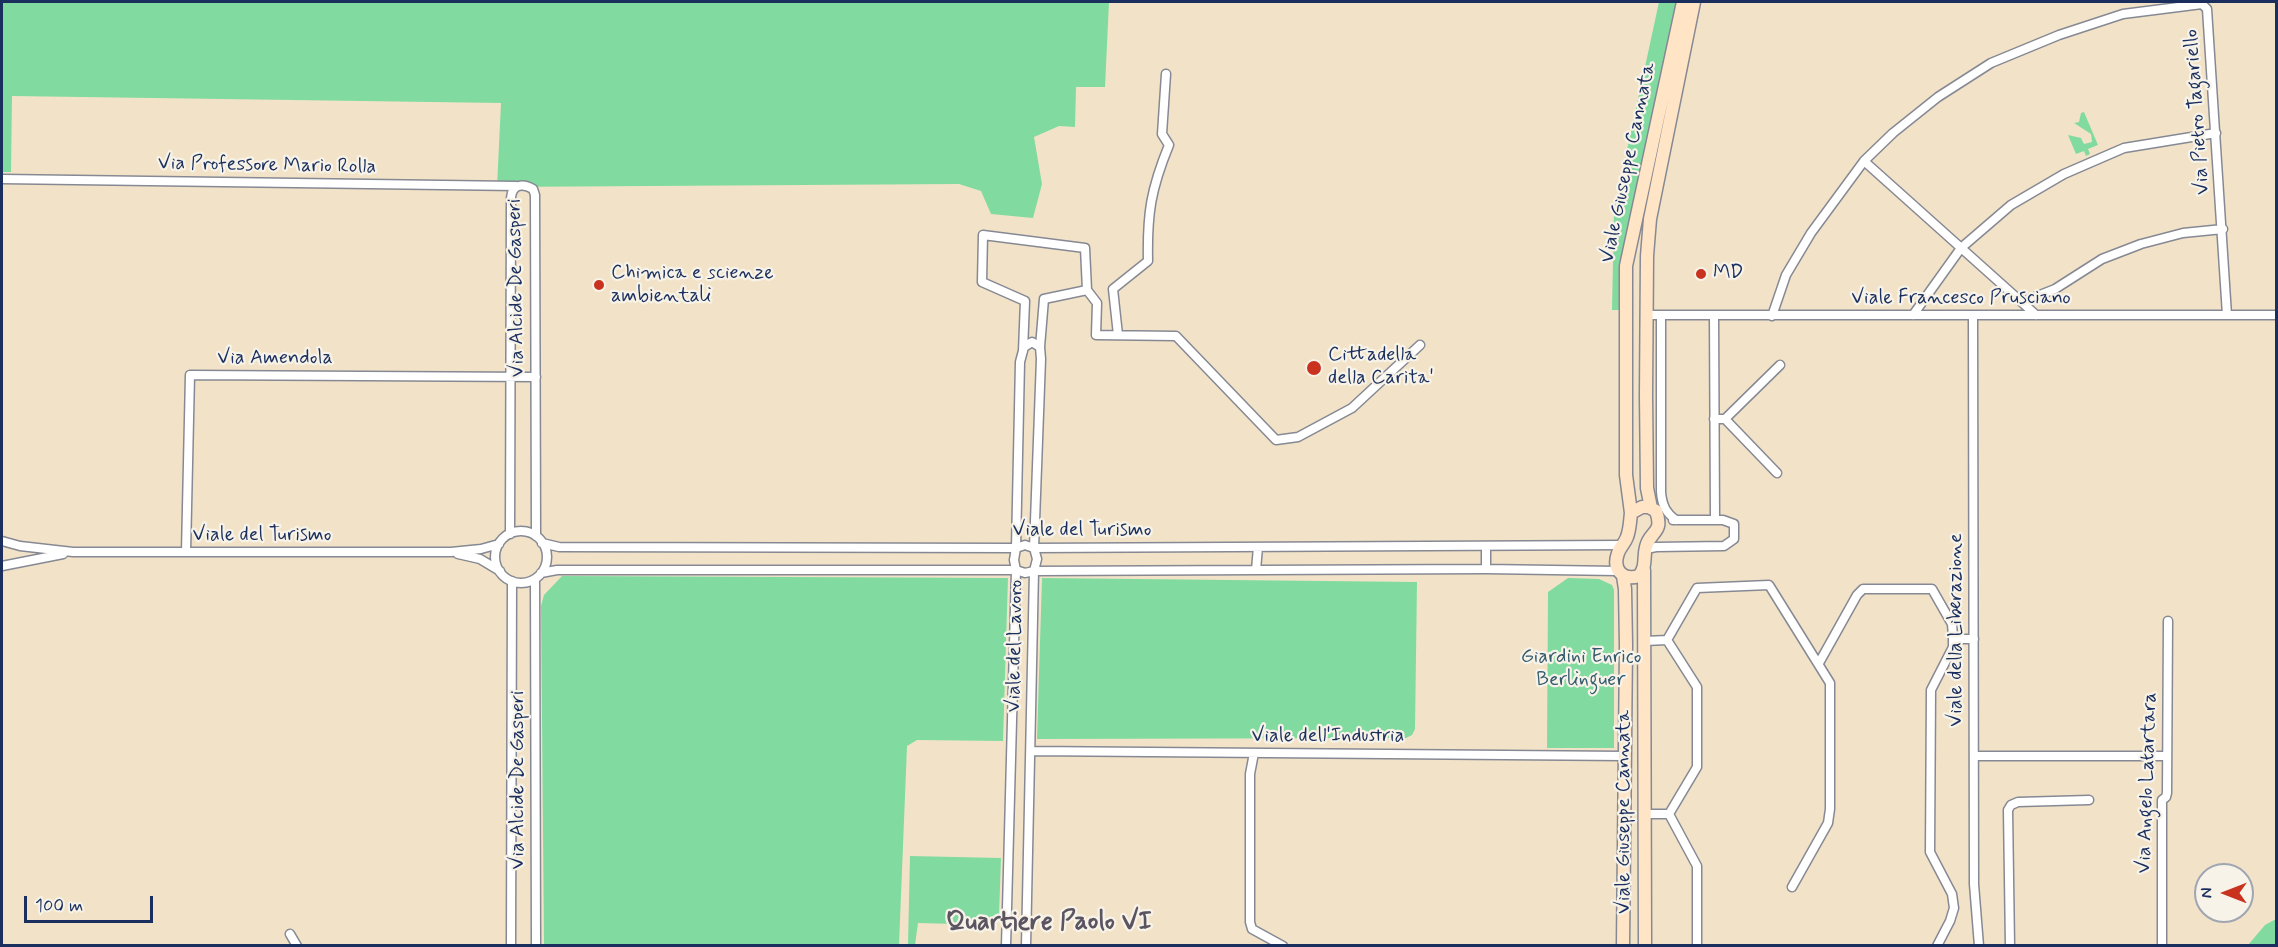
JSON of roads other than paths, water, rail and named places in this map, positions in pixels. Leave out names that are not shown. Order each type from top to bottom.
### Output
[{"type":"street","name":"Viale Giuseppe Cannata","points":[[1623,945],[1625,589],[1616,559],[1618,551],[1627,538],[1631,513],[1626,475],[1626,266],[1683,2]]},
{"type":"street","name":"Viale Giuseppe Cannata","points":[[1645,945],[1644,570],[1646,549],[1658,527],[1659,519],[1656,511],[1651,508],[1646,464],[1646,315],[1650,219],[1694,2]]},
{"type":"street","name":"Via Pietro Tagariello","points":[[1773,315],[1786,275],[1811,233],[1864,161],[1893,133],[1938,97],[1991,63],[2059,35],[2123,14],[2202,4],[2207,9],[2227,315]]},
{"type":"street","points":[[1118,335],[1113,289],[1148,261],[1147,220],[1155,179],[1169,145],[1162,134],[1166,74]]},
{"type":"street","points":[[1914,315],[1961,248],[2011,205],[2064,174],[2124,148],[2216,133]]},
{"type":"street","points":[[1864,161],[2036,315]]},
{"type":"street","name":"Via Professore Mario Rolla","points":[[2,178],[516,186]]},
{"type":"street","name":"Via Alcide De Gasperi","points":[[510,534],[511,192],[516,186],[528,186],[536,195],[539,539]]},
{"type":"street","points":[[2022,302],[2055,289],[2102,259],[2141,244],[2182,233],[2223,229]]},
{"type":"street","name":"Viale del Lavoro","points":[[1006,945],[1016,570],[1014,560],[1020,362],[1023,351],[1025,302],[982,282],[983,235],[1085,248],[1087,290],[1044,299],[1040,347],[1034,548],[1037,559],[1034,571],[1026,945]]},
{"type":"street","points":[[1087,290],[1097,303],[1096,335],[1176,336],[1276,440],[1298,437],[1352,408],[1420,345]]},
{"type":"street","name":"Viale Francesco Prusciano","points":[[1646,315],[2277,315]]},
{"type":"street","points":[[1661,315],[1661,492],[1662,504],[1669,515],[1676,520]]},
{"type":"street","points":[[1714,315],[1714,520]]},
{"type":"street","name":"Viale della Liberazione","points":[[1973,315],[1974,884],[1979,945]]},
{"type":"street","points":[[1023,351],[1024,347],[1032,342],[1040,347]]},
{"type":"street","points":[[1714,419],[1725,419],[1780,365]]},
{"type":"street","name":"Via Amendola","points":[[186,552],[190,375],[536,377]]},
{"type":"street","points":[[1725,419],[1777,473]]},
{"type":"street","points":[[1631,513],[1642,507],[1651,508]]},
{"type":"street","points":[[1646,549],[1725,546],[1734,539],[1734,524],[1723,520],[1659,519]]},
{"type":"street","points":[[524,531],[539,539],[547,558],[538,576],[520,583],[512,581],[500,571],[495,557],[499,544],[510,534],[524,531]]},
{"type":"street","name":"Viale del Turismo","points":[[539,539],[559,547],[1016,548],[1025,545],[1034,548],[1623,545]]},
{"type":"street","name":"Viale del Turismo","points":[[2,542],[73,552],[451,552],[481,549],[499,544]]},
{"type":"street","points":[[1486,546],[1486,569]]},
{"type":"street","points":[[1256,570],[1258,547]]},
{"type":"street","name":"Viale del Turismo","points":[[2,566],[73,552]]},
{"type":"street","name":"Viale del Turismo","points":[[451,552],[480,559],[500,571]]},
{"type":"street","name":"Viale del Turismo","points":[[538,576],[557,570],[1016,570],[1024,573],[1034,571],[1486,569],[1621,573]]},
{"type":"street","points":[[1621,573],[1633,578],[1640,576],[1644,570]]},
{"type":"street","name":"Via Alcide De Gasperi","points":[[536,945],[538,576]]},
{"type":"street","name":"Via Alcide De Gasperi","points":[[511,945],[512,581]]},
{"type":"street","points":[[1667,640],[1697,588],[1769,585],[1830,683],[1828,823],[1792,887]]},
{"type":"street","points":[[1819,663],[1857,595],[1863,589],[1932,589],[1952,624],[1953,647],[1931,690],[1930,852],[1952,894],[1954,908],[1937,945]]},
{"type":"street","name":"Via Angelo Latartara","points":[[2162,945],[2162,800],[2167,793],[2168,621]]},
{"type":"street","points":[[1953,639],[1974,639]]},
{"type":"street","points":[[1645,641],[1667,640]]},
{"type":"street","points":[[1667,640],[1697,687],[1697,766],[1669,814]]},
{"type":"street","name":"Viale dell'Industria","points":[[1031,751],[1624,756]]},
{"type":"street","points":[[1254,753],[1250,774],[1250,922],[1252,929],[1283,945]]},
{"type":"street","points":[[1974,756],[2167,756]]},
{"type":"street","points":[[2010,945],[2008,810],[2011,805],[2018,802],[2089,801]]},
{"type":"street","points":[[1644,814],[1669,814]]},
{"type":"street","points":[[1669,814],[1697,866],[1697,945]]},
{"type":"street","points":[[290,934],[297,945]]},
{"type":"place","name":"MD","points":[[1701,274]]},
{"type":"place","name":"Chimica e scienze ambientali","points":[[599,285]]},
{"type":"place","name":"Cittadella della Carita'","points":[[1314,368]]},
{"type":"district","name":"Quartiere Paolo VI","points":[[1049,924]]},
{"type":"park label","name":"Giardini Enrico Berlinguer","points":[[1581,670]]}]
